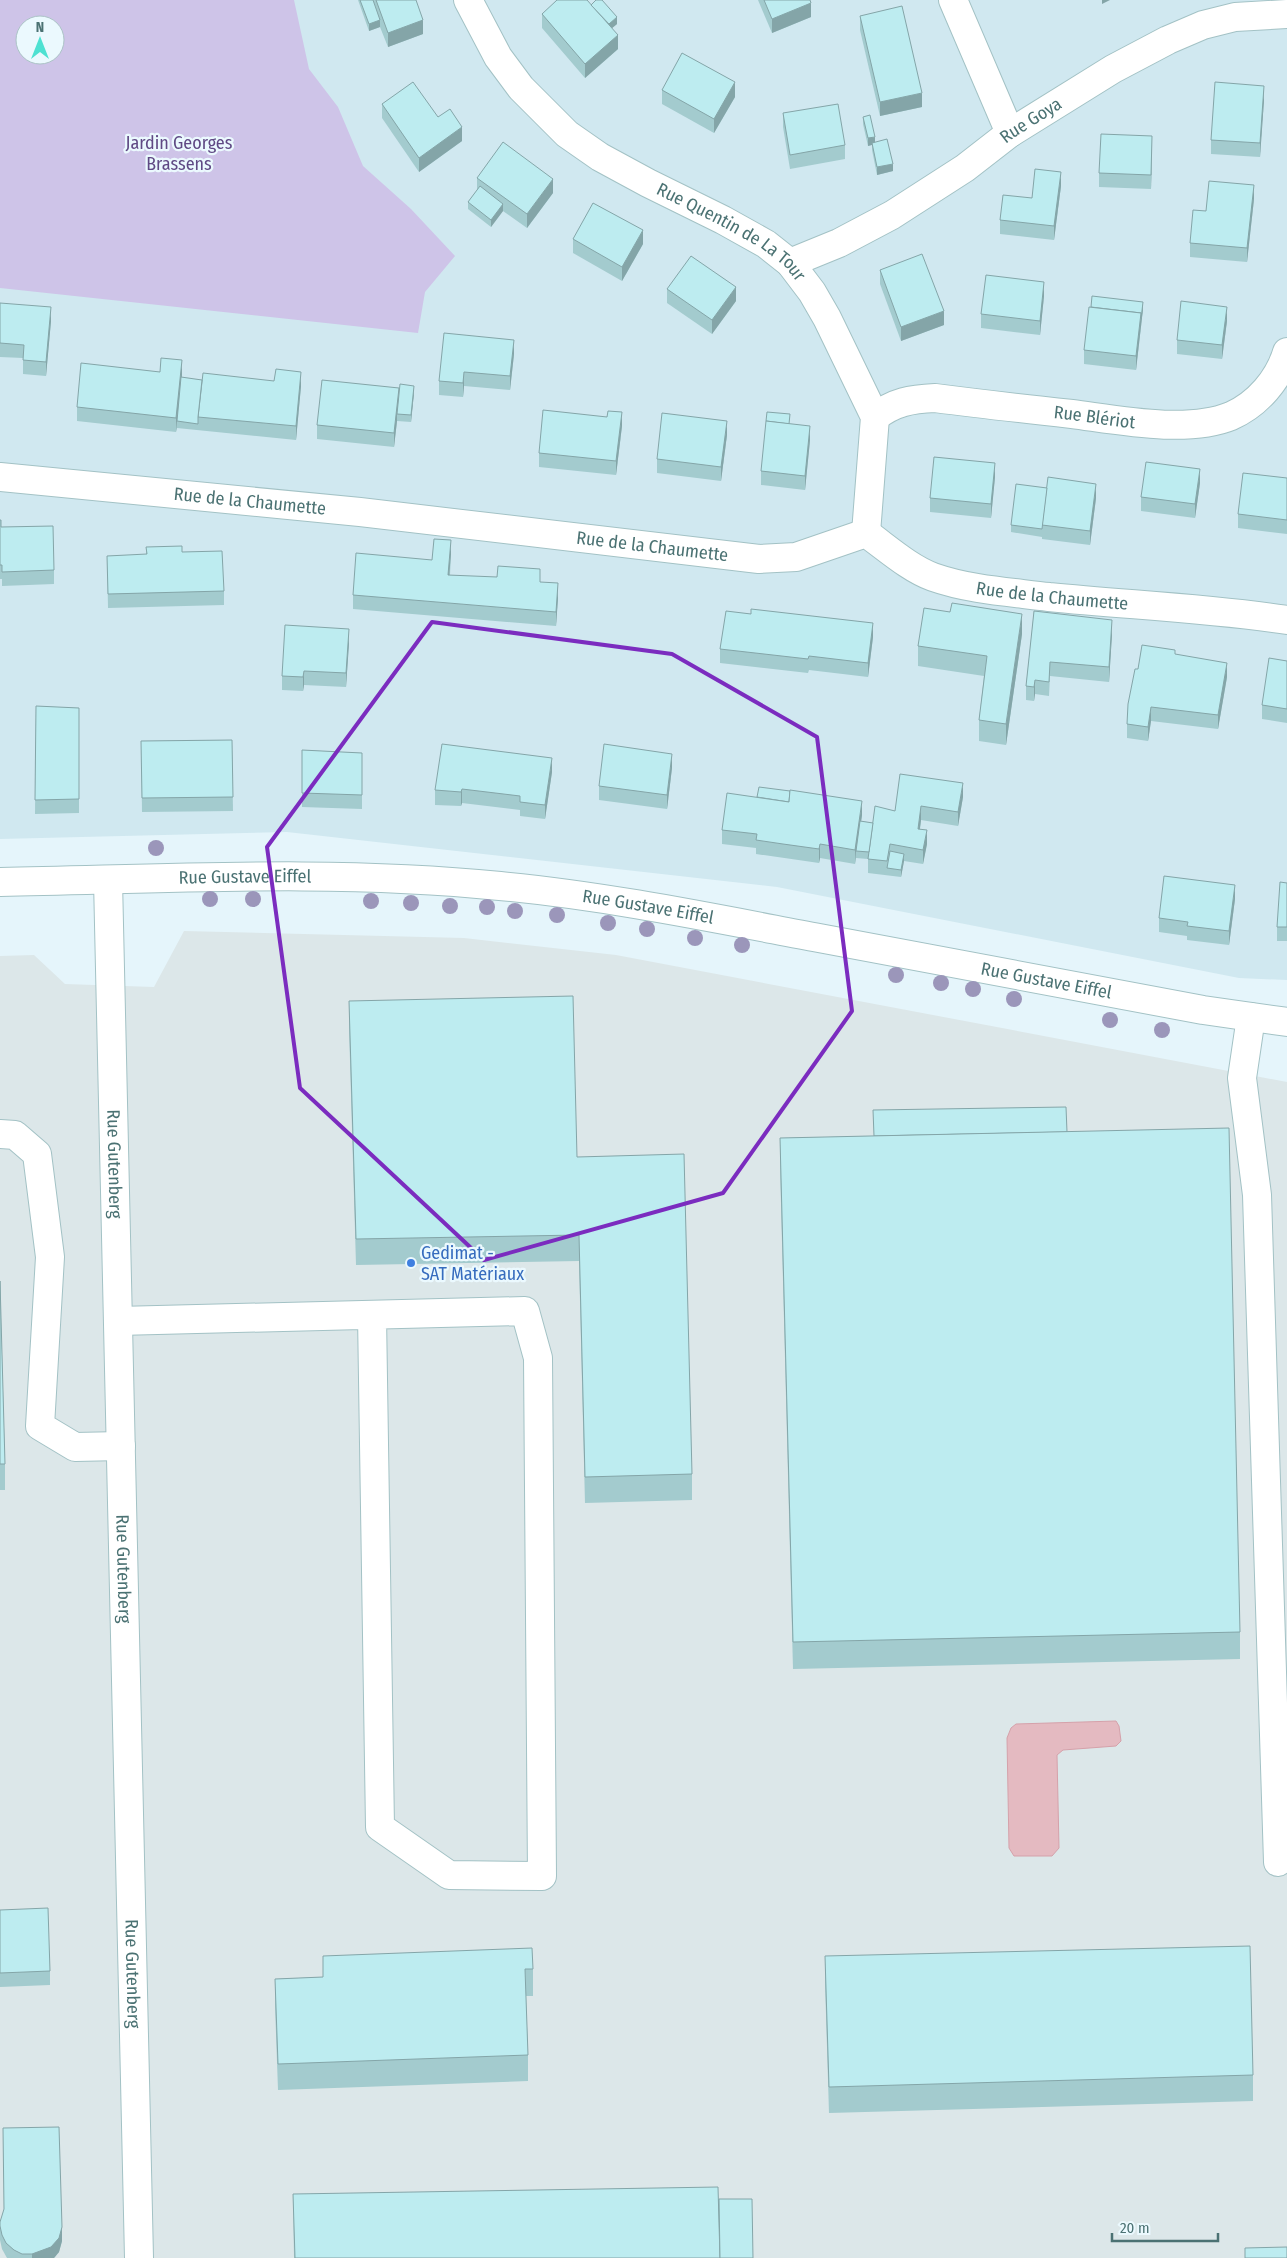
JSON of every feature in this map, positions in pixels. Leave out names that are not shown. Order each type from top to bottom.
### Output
[{"type":"street","name":"Rue Quentin de La Tour","points":[[468,0],[504,65],[541,110],[566,134],[600,157],[648,184],[723,220],[766,244],[790,263],[812,292],[827,318],[875,417]]},
{"type":"street","points":[[953,0],[1010,133]]},
{"type":"street","name":"Rue Goya","points":[[790,263],[839,243],[892,215],[965,168],[1010,133],[1113,69],[1177,36],[1203,25],[1235,17],[1287,14]]},
{"type":"street","name":"Rue Blériot","points":[[875,417],[888,407],[903,401],[935,398],[1144,423],[1202,424],[1231,415],[1250,404],[1270,386],[1282,366],[1287,352]]},
{"type":"street","points":[[866,533],[875,417]]},
{"type":"street","name":"Rue de la Chaumette","points":[[0,477],[360,512],[759,559],[796,557],[866,533],[900,558],[931,576],[958,584],[1017,593],[1186,608],[1287,620]]},
{"type":"street","name":"Rue Gustave Eiffel","points":[[0,882],[258,876],[353,877],[490,885],[577,894],[1287,1022]]},
{"type":"street","name":"Rue Gutenberg","points":[[108,880],[140,2258]]},
{"type":"street","points":[[1251,1017],[1242,1078],[1258,1195],[1278,1862]]},
{"type":"street","points":[[0,1134],[15,1135],[37,1154],[50,1257],[40,1426],[75,1447],[121,1446]]},
{"type":"street","points":[[118,1322],[372,1315],[525,1311],[538,1358],[542,1876],[449,1874],[380,1827],[372,1315]]},
{"type":"highlighted area","points":[[432,622],[672,654],[817,737],[852,1011],[723,1193],[484,1260],[300,1088],[267,847]]},
{"type":"shaded area","points":[[0,0],[1287,0],[1287,980],[1239,978],[777,887],[287,832],[0,839]]},
{"type":"shaded area","points":[[184,931],[464,938],[616,955],[1287,1082],[1287,2258],[0,2258],[0,956],[34,955],[65,984],[154,987]]},
{"type":"shaded area","points":[[1116,1721],[1119,1726],[1121,1741],[1116,1746],[1063,1750],[1057,1755],[1059,1848],[1052,1856],[1014,1856],[1009,1848],[1007,1738],[1011,1728],[1016,1724]]},
{"type":"green space","name":"Jardin Georges Brassens","points":[[0,0],[294,0],[309,69],[338,107],[363,166],[411,209],[455,256],[425,292],[418,333],[0,288]]},
{"type":"building","points":[[360,0],[373,0],[380,20],[369,24]]},
{"type":"building","points":[[376,0],[416,0],[423,20],[388,33]]},
{"type":"building","points":[[557,0],[587,0],[618,35],[585,64],[542,14]]},
{"type":"building","points":[[596,0],[602,0],[617,17],[609,24],[591,5]]},
{"type":"building","points":[[764,0],[810,0],[811,3],[772,19]]},
{"type":"building","points":[[902,6],[922,93],[880,102],[860,16]]},
{"type":"building","points":[[682,53],[735,82],[714,119],[662,90]]},
{"type":"building","points":[[413,82],[438,117],[450,109],[462,127],[419,158],[382,104]]},
{"type":"building","points":[[1215,82],[1264,86],[1260,143],[1211,140]]},
{"type":"building","points":[[838,104],[845,145],[790,155],[783,113]]},
{"type":"building","points":[[870,115],[875,137],[868,138],[863,117]]},
{"type":"building","points":[[1101,134],[1152,136],[1151,175],[1099,173]]},
{"type":"building","points":[[887,139],[893,164],[877,167],[872,143]]},
{"type":"building","points":[[503,142],[553,179],[527,214],[477,178]]},
{"type":"building","points":[[1035,169],[1061,172],[1054,226],[1000,220],[1003,195],[1032,198]]},
{"type":"building","points":[[1209,181],[1254,185],[1247,248],[1190,243],[1193,210],[1206,211]]},
{"type":"building","points":[[480,186],[503,204],[491,220],[468,202]]},
{"type":"building","points":[[593,203],[643,230],[622,267],[573,239]]},
{"type":"building","points":[[922,254],[944,311],[901,327],[880,270]]},
{"type":"building","points":[[691,256],[736,287],[712,320],[667,289]]},
{"type":"building","points":[[986,275],[1044,282],[1040,321],[981,314]]},
{"type":"building","points":[[1092,296],[1143,302],[1141,319],[1141,313],[1091,307]]},
{"type":"building","points":[[1181,301],[1227,307],[1222,345],[1177,340]]},
{"type":"building","points":[[0,303],[51,307],[46,362],[23,360],[24,345],[0,343]]},
{"type":"building","points":[[1089,307],[1141,313],[1136,356],[1084,350]]},
{"type":"building","points":[[444,333],[514,340],[510,376],[464,372],[463,383],[439,381]]},
{"type":"building","points":[[161,358],[182,360],[176,418],[77,407],[81,363],[160,372]]},
{"type":"building","points":[[276,369],[301,372],[296,426],[198,417],[203,373],[274,381]]},
{"type":"building","points":[[181,377],[202,380],[198,424],[177,421]]},
{"type":"building","points":[[322,380],[399,388],[394,433],[317,425]]},
{"type":"building","points":[[400,384],[414,386],[411,415],[397,414]]},
{"type":"building","points":[[543,410],[607,417],[608,411],[622,412],[616,461],[539,453]]},
{"type":"building","points":[[767,412],[790,414],[789,424],[766,421]]},
{"type":"building","points":[[662,413],[727,421],[721,467],[657,459]]},
{"type":"building","points":[[766,421],[810,426],[805,476],[761,471]]},
{"type":"building","points":[[934,457],[995,463],[991,504],[930,498]]},
{"type":"building","points":[[1146,462],[1200,469],[1195,504],[1141,497]]},
{"type":"building","points":[[1243,473],[1287,478],[1287,520],[1238,514]]},
{"type":"building","points":[[1048,477],[1096,484],[1090,531],[1042,525]]},
{"type":"building","points":[[1016,484],[1047,488],[1042,529],[1011,525]]},
{"type":"building","points":[[0,520],[1,527],[53,526],[54,570],[2,572],[2,565],[0,565]]},
{"type":"building","points":[[434,539],[451,540],[448,575],[497,577],[498,566],[540,569],[540,582],[558,583],[556,612],[353,595],[356,553],[432,560]]},
{"type":"building","points":[[182,546],[182,552],[222,551],[224,591],[108,594],[107,556],[147,554],[146,547]]},
{"type":"building","points":[[952,603],[1022,614],[1006,724],[979,720],[987,656],[918,646],[924,608],[950,612]]},
{"type":"building","points":[[751,609],[873,623],[868,663],[809,656],[808,659],[720,649],[726,611],[751,614]]},
{"type":"building","points":[[1034,611],[1112,620],[1109,667],[1050,662],[1049,682],[1035,680],[1034,687],[1026,686]]},
{"type":"building","points":[[285,625],[349,629],[346,673],[304,671],[303,677],[282,676]]},
{"type":"building","points":[[1142,645],[1175,650],[1175,654],[1227,663],[1218,715],[1151,707],[1148,727],[1127,724],[1128,704],[1135,669],[1138,669]]},
{"type":"building","points":[[1269,658],[1287,661],[1287,709],[1262,705]]},
{"type":"building","points":[[36,706],[79,708],[79,799],[35,800]]},
{"type":"building","points":[[232,740],[233,797],[142,798],[141,741]]},
{"type":"building","points":[[442,744],[552,758],[545,805],[520,802],[520,796],[462,789],[461,792],[435,790]]},
{"type":"building","points":[[604,744],[672,754],[667,795],[599,786]]},
{"type":"building","points":[[302,750],[362,753],[362,795],[302,793]]},
{"type":"building","points":[[900,774],[963,783],[958,812],[921,806],[918,829],[927,830],[923,850],[890,844],[887,861],[868,859],[875,806],[895,811]]},
{"type":"building","points":[[759,787],[790,791],[789,802],[757,797]]},
{"type":"building","points":[[790,790],[862,801],[855,850],[820,844],[819,849],[756,840],[757,834],[722,830],[727,793],[789,802]]},
{"type":"building","points":[[860,821],[873,823],[869,852],[856,851]]},
{"type":"building","points":[[890,851],[904,854],[901,870],[887,868]]},
{"type":"building","points":[[1164,876],[1235,885],[1229,931],[1187,926],[1188,922],[1159,918]]},
{"type":"building","points":[[1280,882],[1287,883],[1287,927],[1277,927]]},
{"type":"building","name":"Gedimat - SAT Matériaux","points":[[573,996],[577,1157],[684,1154],[692,1474],[585,1477],[579,1235],[356,1239],[349,1001]]},
{"type":"building","points":[[1066,1107],[1067,1132],[874,1136],[873,1110]]},
{"type":"building","points":[[1229,1128],[1240,1632],[793,1642],[780,1138]]},
{"type":"building","points":[[0,1281],[5,1464],[0,1464]]},
{"type":"building","points":[[48,1908],[50,1971],[0,1973],[0,1910]]},
{"type":"building","points":[[1250,1946],[1253,2075],[829,2087],[825,1956]]},
{"type":"building","points":[[532,1948],[533,1969],[525,1969],[528,2055],[278,2064],[275,1979],[323,1977],[323,1956]]},
{"type":"building","points":[[59,2127],[62,2227],[59,2238],[51,2247],[32,2254],[22,2254],[6,2243],[0,2226],[4,2209],[3,2128]]},
{"type":"building","points":[[718,2187],[720,2258],[295,2258],[293,2194]]},
{"type":"building","points":[[719,2199],[752,2199],[753,2258],[720,2258]]},
{"type":"building","points":[[1287,2247],[1287,2258],[1245,2258],[1245,2248]]},
{"type":"place","name":"Gedimat - SAT Matériaux","points":[[411,1263]]}]
